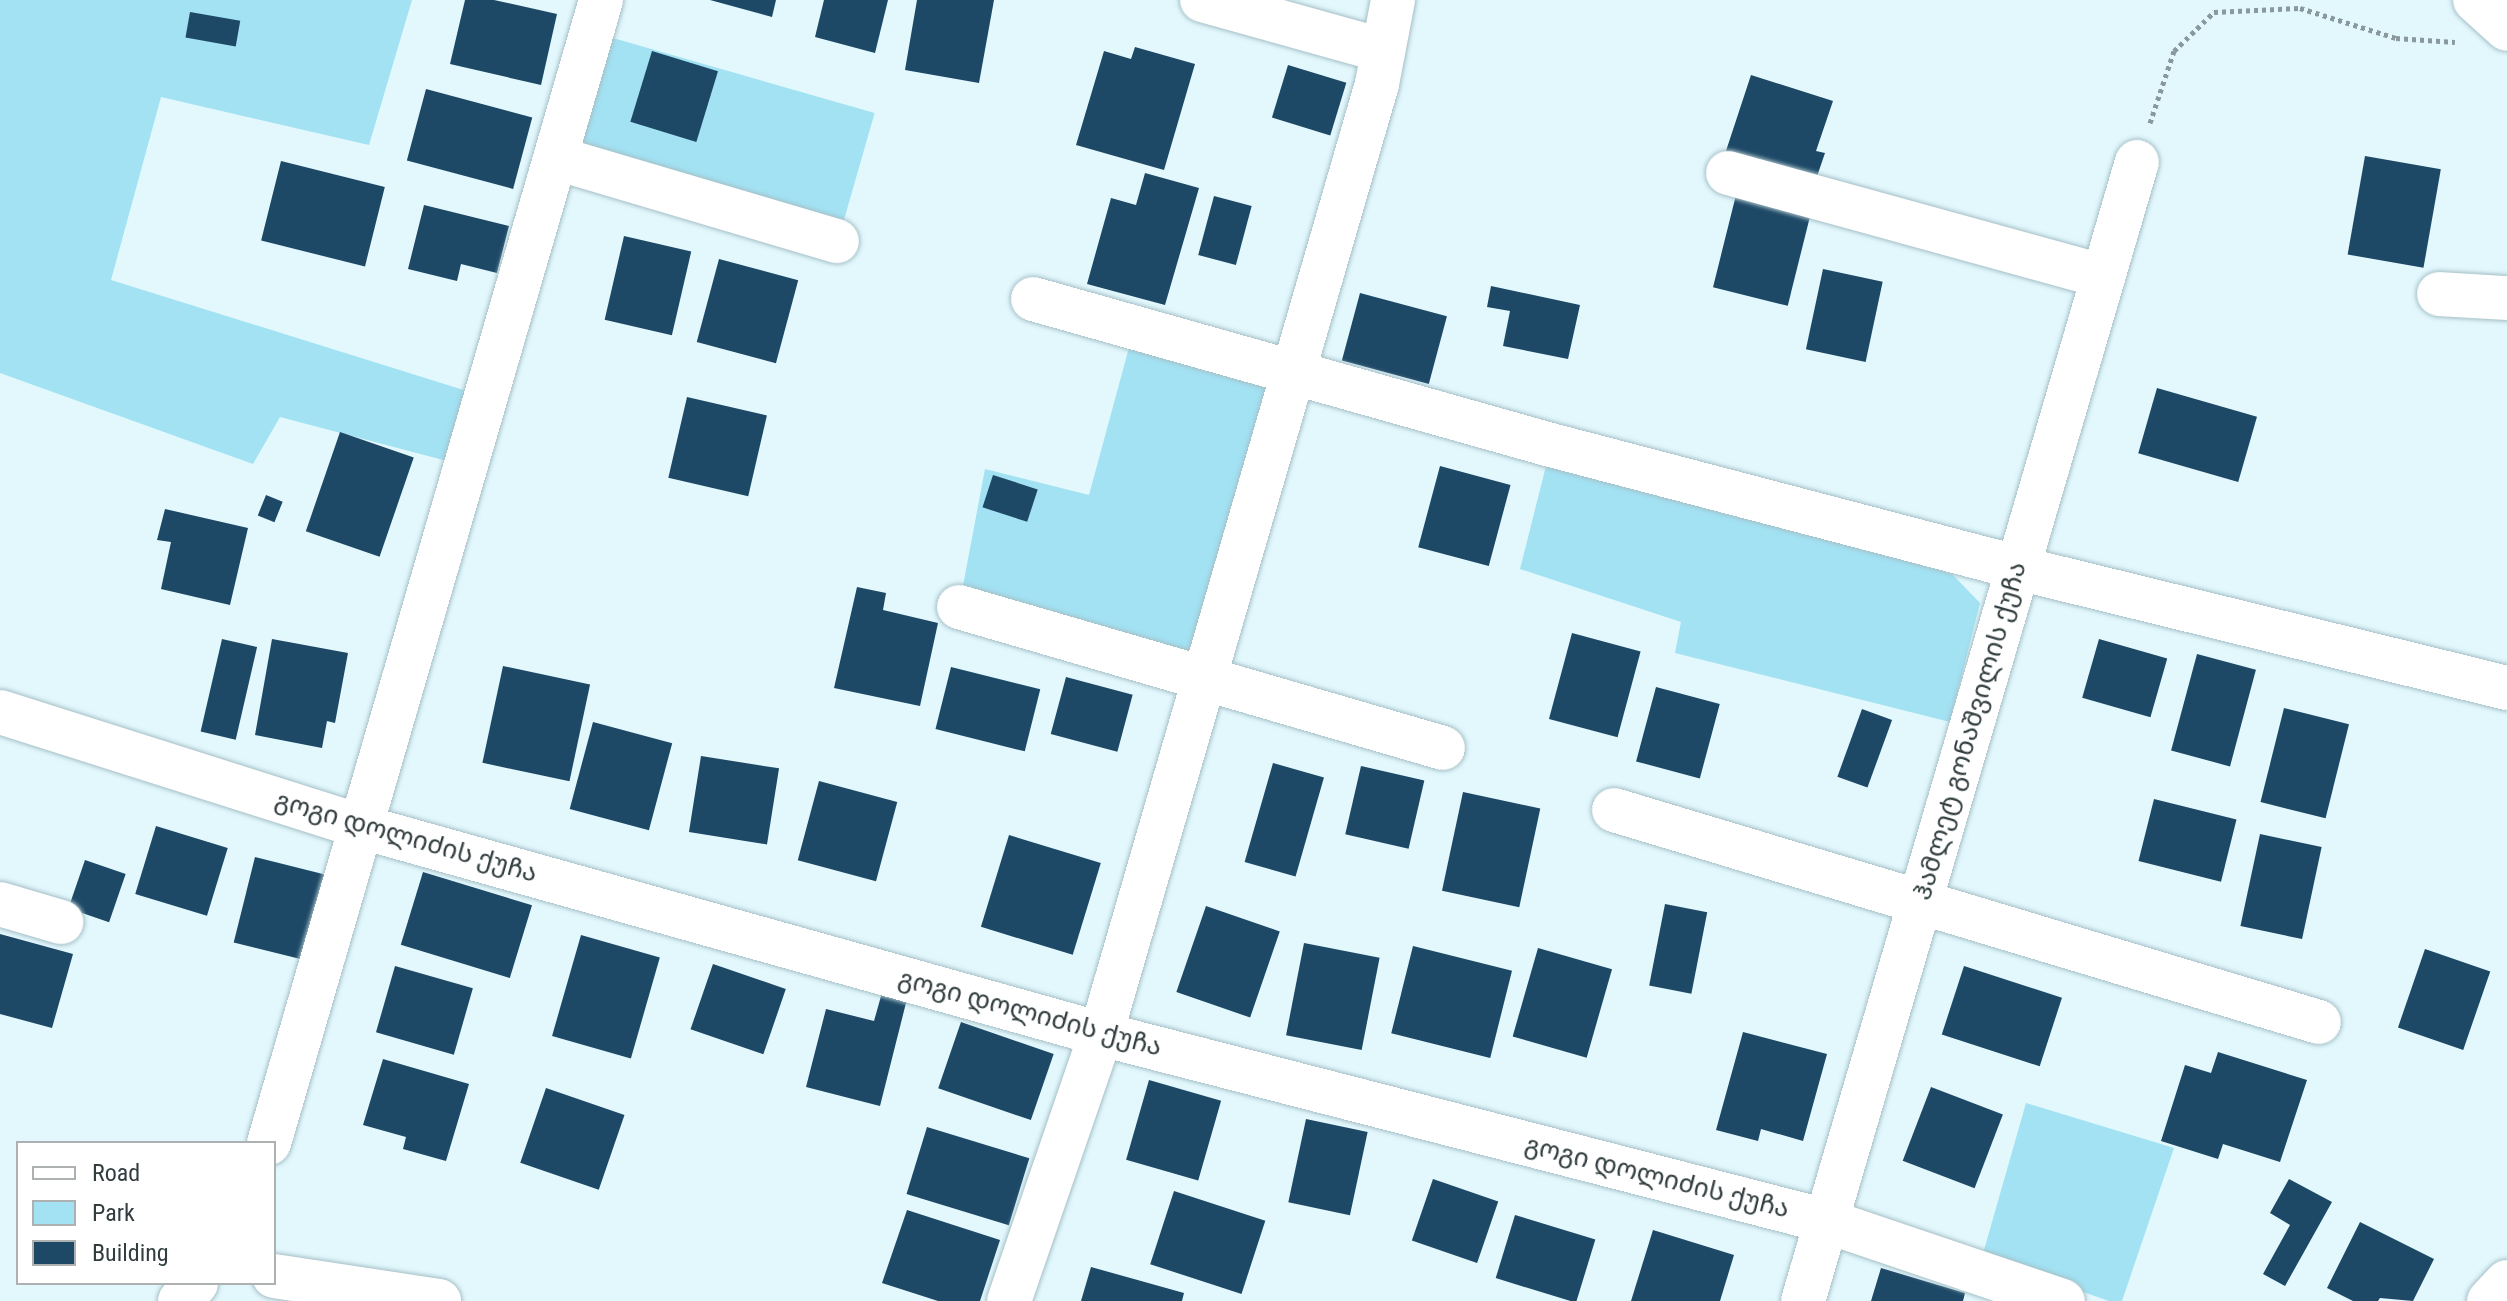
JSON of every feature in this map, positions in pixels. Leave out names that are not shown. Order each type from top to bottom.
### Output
[{"type":"main road","points":[[270,1141],[601,0]]},
{"type":"main road","points":[[1202,0],[1381,50]]},
{"type":"main road","points":[[1009,1301],[1101,1034],[1377,84],[1381,50],[1393,0]]},
{"type":"main road","points":[[2475,0],[2507,29]]},
{"type":"main road","points":[[556,158],[837,241]]},
{"type":"main road","name":"ჰამლეტ გონაშვილის ქუჩა","points":[[1803,1301],[2137,162]]},
{"type":"main road","points":[[1728,173],[2103,276]]},
{"type":"main road","points":[[2439,294],[2507,298]]},
{"type":"main road","points":[[1033,299],[1547,444],[2018,568],[2507,688]]},
{"type":"main road","points":[[959,607],[1443,748]]},
{"type":"main road","name":"გოგი დოლიძის ქუჩა","points":[[0,712],[362,827],[1101,1034],[1826,1221],[2063,1301]]},
{"type":"main road","points":[[1614,810],[2319,1022]]},
{"type":"main road","points":[[0,904],[61,922]]},
{"type":"main road","points":[[276,1276],[439,1301]]},
{"type":"main road","points":[[2489,1301],[2507,1282]]},
{"type":"main road","points":[[180,1301],[194,1285]]},
{"type":"path","points":[[2137,162],[2174,51],[2214,12],[2300,8],[2396,38],[2460,42]]},
{"type":"green space","points":[[0,0],[412,0],[369,145],[161,97],[111,280],[486,397],[466,466],[280,417],[253,464],[0,373]]},
{"type":"green space","points":[[592,32],[875,113],[839,239],[556,158]]},
{"type":"green space","points":[[1134,329],[1293,372],[1203,678],[959,607],[985,469],[1089,495]]},
{"type":"green space","points":[[1548,458],[1952,574],[1980,603],[1950,722],[1675,653],[1681,622],[1520,569]]},
{"type":"green space","points":[[2026,1103],[2174,1148],[2122,1301],[2109,1301],[1982,1257]]},
{"type":"building","points":[[465,0],[494,0],[557,14],[541,85],[450,64]]},
{"type":"building","points":[[710,0],[776,0],[772,17]]},
{"type":"building","points":[[824,0],[888,0],[875,53],[815,37]]},
{"type":"building","points":[[917,0],[994,0],[979,83],[905,70]]},
{"type":"building","points":[[190,12],[240,21],[236,46],[185,38]]},
{"type":"building","points":[[1135,47],[1195,64],[1164,170],[1076,145],[1104,51],[1131,59]]},
{"type":"building","points":[[652,51],[718,71],[696,142],[630,122]]},
{"type":"building","points":[[1288,65],[1346,83],[1330,135],[1272,118]]},
{"type":"building","points":[[1751,75],[1833,101],[1816,151],[1825,153],[1813,188],[1723,160]]},
{"type":"building","points":[[426,89],[532,117],[513,189],[407,160]]},
{"type":"building","points":[[2365,156],[2441,169],[2423,268],[2348,254]]},
{"type":"building","points":[[281,161],[385,187],[365,266],[261,241]]},
{"type":"building","points":[[1145,173],[1199,188],[1165,305],[1087,284],[1111,198],[1136,205]]},
{"type":"building","points":[[1736,195],[1811,214],[1788,306],[1713,287]]},
{"type":"building","points":[[1214,196],[1252,206],[1236,265],[1198,255]]},
{"type":"building","points":[[424,205],[509,226],[497,273],[461,264],[457,281],[408,269]]},
{"type":"building","points":[[624,236],[691,252],[672,335],[605,320]]},
{"type":"building","points":[[719,259],[798,280],[776,363],[697,342]]},
{"type":"building","points":[[1823,269],[1883,282],[1866,362],[1806,349]]},
{"type":"building","points":[[1491,286],[1580,305],[1568,359],[1503,346],[1510,311],[1487,307]]},
{"type":"building","points":[[1360,293],[1447,316],[1429,384],[1342,361]]},
{"type":"building","points":[[2157,388],[2257,417],[2238,482],[2138,453]]},
{"type":"building","points":[[687,397],[767,415],[748,496],[668,478]]},
{"type":"building","points":[[340,432],[414,457],[380,557],[306,531]]},
{"type":"building","points":[[1440,466],[1511,485],[1489,566],[1418,547]]},
{"type":"building","points":[[993,475],[1038,490],[1027,522],[982,507]]},
{"type":"building","points":[[266,495],[283,502],[274,522],[258,515]]},
{"type":"building","points":[[165,509],[248,528],[230,605],[161,589],[171,542],[157,540]]},
{"type":"building","points":[[857,587],[886,593],[883,610],[938,623],[920,706],[834,688]]},
{"type":"building","points":[[1572,633],[1641,651],[1618,737],[1549,719]]},
{"type":"building","points":[[222,639],[257,647],[236,740],[201,732]]},
{"type":"building","points":[[272,639],[348,653],[335,723],[327,721],[322,748],[255,735]]},
{"type":"building","points":[[2099,639],[2167,659],[2150,717],[2082,698]]},
{"type":"building","points":[[2197,654],[2256,670],[2230,766],[2171,751]]},
{"type":"building","points":[[503,666],[590,685],[569,781],[482,763]]},
{"type":"building","points":[[951,667],[1040,689],[1025,751],[936,729]]},
{"type":"building","points":[[1066,677],[1133,695],[1117,752],[1051,734]]},
{"type":"building","points":[[1656,687],[1720,704],[1700,778],[1636,761]]},
{"type":"building","points":[[2284,708],[2349,724],[2326,818],[2261,802]]},
{"type":"building","points":[[1862,709],[1892,720],[1867,788],[1837,777]]},
{"type":"building","points":[[593,722],[672,743],[649,830],[570,809]]},
{"type":"building","points":[[701,756],[779,768],[767,844],[689,832]]},
{"type":"building","points":[[1273,763],[1324,778],[1296,877],[1245,862]]},
{"type":"building","points":[[1361,766],[1424,781],[1409,849],[1345,834]]},
{"type":"building","points":[[819,781],[897,802],[876,881],[798,860]]},
{"type":"building","points":[[1463,792],[1540,808],[1519,907],[1442,891]]},
{"type":"building","points":[[2154,799],[2236,820],[2221,882],[2139,861]]},
{"type":"building","points":[[156,826],[228,848],[207,916],[135,894]]},
{"type":"building","points":[[2260,834],[2322,847],[2302,939],[2240,926]]},
{"type":"building","points":[[1009,835],[1101,863],[1073,955],[981,927]]},
{"type":"building","points":[[255,857],[329,875],[307,961],[234,942]]},
{"type":"building","points":[[85,860],[126,874],[109,922],[68,908]]},
{"type":"building","points":[[423,872],[532,905],[510,978],[401,945]]},
{"type":"building","points":[[1665,904],[1707,912],[1691,994],[1649,985]]},
{"type":"building","points":[[1206,906],[1280,931],[1250,1017],[1176,992]]},
{"type":"building","points":[[0,934],[73,954],[52,1028],[0,1014]]},
{"type":"building","points":[[581,935],[660,958],[631,1059],[552,1036]]},
{"type":"building","points":[[1304,943],[1380,958],[1362,1050],[1286,1035]]},
{"type":"building","points":[[1413,946],[1512,971],[1490,1058],[1391,1033]]},
{"type":"building","points":[[1538,948],[1612,969],[1587,1058],[1513,1036]]},
{"type":"building","points":[[2425,949],[2490,971],[2463,1050],[2398,1027]]},
{"type":"building","points":[[713,964],[786,989],[763,1054],[691,1029]]},
{"type":"building","points":[[395,966],[473,988],[454,1055],[376,1032]]},
{"type":"building","points":[[1964,966],[2062,998],[2040,1066],[1942,1034]]},
{"type":"building","points":[[883,989],[908,995],[880,1106],[806,1087],[826,1009],[874,1021]]},
{"type":"building","points":[[961,1022],[1054,1054],[1031,1120],[938,1088]]},
{"type":"building","points":[[1743,1032],[1827,1054],[1803,1141],[1761,1129],[1758,1141],[1716,1130]]},
{"type":"building","points":[[2218,1052],[2307,1080],[2280,1162],[2223,1144],[2218,1159],[2161,1141],[2185,1065],[2211,1073]]},
{"type":"building","points":[[383,1059],[469,1084],[446,1161],[403,1149],[406,1137],[363,1125]]},
{"type":"building","points":[[1149,1080],[1221,1101],[1198,1180],[1126,1160]]},
{"type":"building","points":[[1931,1087],[2003,1115],[1975,1188],[1903,1161]]},
{"type":"building","points":[[546,1088],[624,1115],[599,1190],[520,1163]]},
{"type":"building","points":[[1306,1119],[1368,1132],[1350,1215],[1288,1202]]},
{"type":"building","points":[[927,1127],[1029,1158],[1009,1225],[907,1194]]},
{"type":"building","points":[[1433,1179],[1498,1201],[1477,1263],[1412,1240]]},
{"type":"building","points":[[2289,1179],[2332,1202],[2285,1286],[2263,1274],[2290,1225],[2270,1213]]},
{"type":"building","points":[[1174,1191],[1265,1221],[1242,1294],[1150,1264]]},
{"type":"building","points":[[907,1210],[1000,1240],[980,1301],[938,1301],[882,1283]]},
{"type":"building","points":[[1515,1215],[1595,1240],[1577,1301],[1496,1278]]},
{"type":"building","points":[[2360,1222],[2434,1259],[2413,1301],[2380,1298],[2378,1301],[2353,1301],[2327,1288]]},
{"type":"building","points":[[1653,1230],[1734,1255],[1720,1301],[1631,1301]]},
{"type":"building","points":[[1091,1267],[1184,1293],[1182,1301],[1081,1301]]},
{"type":"building","points":[[1881,1268],[1965,1293],[1963,1301],[1871,1301]]}]
